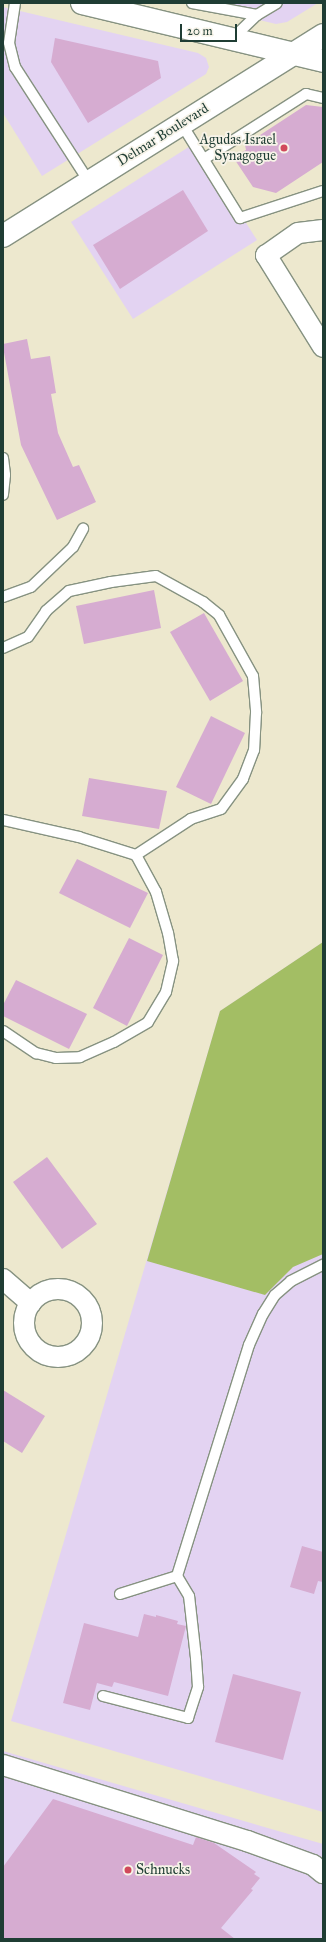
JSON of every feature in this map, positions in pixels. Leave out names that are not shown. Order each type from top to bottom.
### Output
[{"type":"main road","points":[[82,3],[116,7],[232,39],[323,61]]},
{"type":"main road","name":"Delmar Boulevard","points":[[3,236],[323,35]]},
{"type":"street","points":[[323,230],[298,233],[266,255],[323,347]]},
{"type":"street","points":[[3,1279],[30,1303]]},
{"type":"street","points":[[3,1765],[247,1841],[313,1865],[323,1873]]},
{"type":"lane","points":[[14,3],[9,43],[15,67],[89,182]]},
{"type":"lane","points":[[192,3],[258,15]]},
{"type":"lane","points":[[232,39],[258,15],[277,3]]},
{"type":"lane","points":[[204,159],[306,94],[323,98]]},
{"type":"lane","points":[[181,123],[240,218],[323,191]]},
{"type":"lane","points":[[3,458],[5,475],[3,495]]},
{"type":"lane","points":[[3,597],[31,587],[73,547],[83,529]]},
{"type":"lane","points":[[3,648],[28,637],[46,611],[69,591],[111,582],[156,576],[203,602],[219,615],[253,676],[256,713],[254,750],[243,779],[221,808],[191,819],[136,855]]},
{"type":"lane","points":[[3,820],[79,837],[136,855],[156,892],[168,933],[173,961],[166,992],[148,1022],[114,1042],[80,1057],[56,1058],[36,1053],[3,1031]]},
{"type":"lane","points":[[103,1696],[188,1718],[198,1687],[197,1672],[189,1596],[177,1576],[249,1345],[263,1314],[275,1295],[291,1281],[323,1265]]},
{"type":"lane","points":[[120,1594],[177,1576]]},
{"type":"shaded area","points":[[189,3],[318,3],[287,22],[276,24]]},
{"type":"shaded area","points":[[3,7],[198,53],[206,58],[209,67],[206,74],[42,176],[3,113]]},
{"type":"shaded area","points":[[195,143],[257,240],[133,319],[71,222]]},
{"type":"shaded area","points":[[323,942],[323,1812],[11,1721],[220,1011]]},
{"type":"shaded area","points":[[3,1751],[323,1844],[323,1939],[3,1939]]},
{"type":"green space","points":[[323,942],[323,1254],[293,1267],[265,1295],[147,1261],[220,1011]]},
{"type":"building","points":[[55,38],[158,61],[161,78],[88,123],[51,62]]},
{"type":"building","name":"Agudas Israel Synagogue","points":[[306,105],[323,107],[323,162],[276,193],[253,187],[233,157],[246,150],[245,145]]},
{"type":"building","points":[[183,190],[208,231],[120,289],[93,245]]},
{"type":"building","points":[[27,339],[31,359],[50,356],[56,393],[51,394],[58,433],[73,467],[79,465],[96,502],[57,520],[21,445],[3,347],[3,344]]},
{"type":"building","points":[[154,590],[161,628],[84,644],[76,606]]},
{"type":"building","points":[[204,613],[243,681],[210,701],[170,632]]},
{"type":"building","points":[[211,716],[245,733],[211,804],[176,787]]},
{"type":"building","points":[[89,778],[167,791],[159,829],[82,816]]},
{"type":"building","points":[[77,859],[148,893],[130,928],[59,893]]},
{"type":"building","points":[[129,938],[163,955],[127,1026],[93,1008]]},
{"type":"building","points":[[16,980],[87,1014],[69,1049],[3,1016],[3,1005]]},
{"type":"building","points":[[47,1157],[97,1224],[62,1249],[13,1182]]},
{"type":"building","points":[[3,1390],[45,1416],[22,1453],[3,1441]]},
{"type":"building","points":[[302,1546],[323,1552],[323,1582],[318,1581],[314,1594],[290,1587]]},
{"type":"building","points":[[144,1614],[156,1617],[156,1615],[178,1621],[177,1624],[186,1626],[168,1696],[114,1682],[112,1687],[97,1683],[90,1710],[63,1703],[84,1623],[138,1637]]},
{"type":"building","points":[[233,1674],[301,1692],[283,1760],[215,1742]]},
{"type":"building","name":"Schnucks","points":[[53,1799],[193,1845],[196,1837],[214,1843],[256,1872],[254,1874],[260,1878],[251,1889],[253,1890],[221,1928],[235,1939],[3,1939],[3,1867]]},
{"type":"place","name":"Agudas Israel Synagogue","points":[[284,148]]},
{"type":"place","name":"Schnucks","points":[[128,1870]]}]
